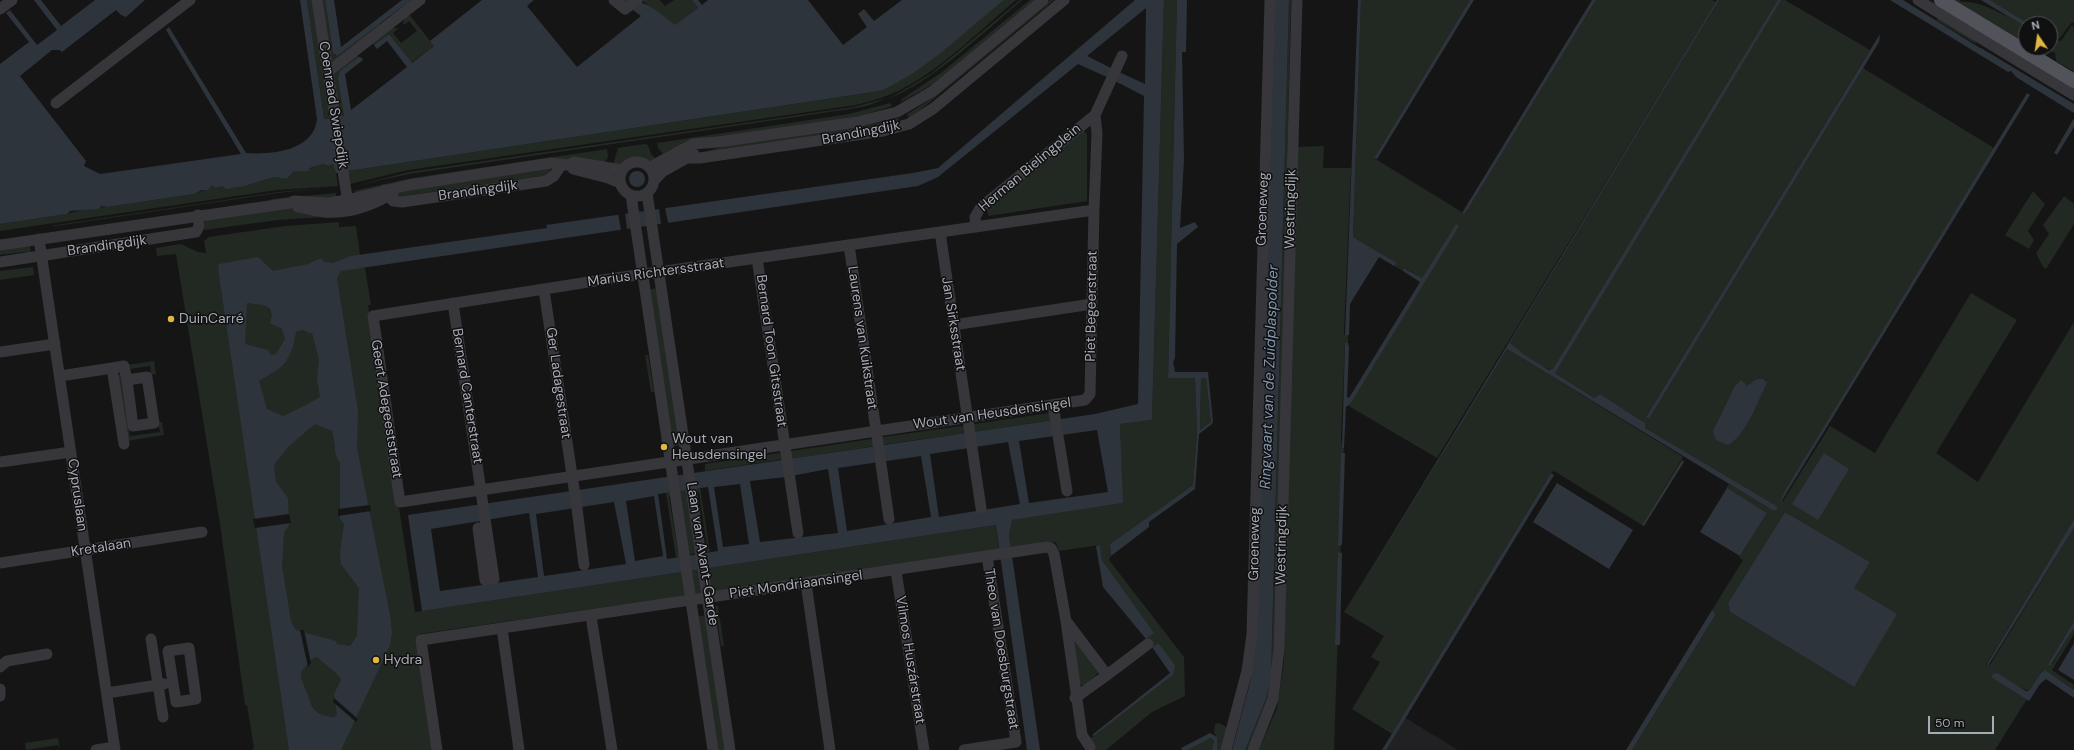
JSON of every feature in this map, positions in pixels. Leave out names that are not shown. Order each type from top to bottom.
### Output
[{"type":"main road","points":[[1941,0],[2074,81]]},
{"type":"street","points":[[0,9],[10,0]]},
{"type":"street","points":[[56,102],[190,0]]},
{"type":"street","name":"Coenraad Swiepdijk","points":[[317,0],[348,205]]},
{"type":"street","points":[[328,69],[333,68],[420,0]]},
{"type":"street","points":[[614,0],[625,9],[637,0]]},
{"type":"street","name":"Brandingdijk","points":[[650,167],[693,144],[718,142],[857,122],[898,112],[933,91],[1043,0]]},
{"type":"street","name":"Brandingdijk","points":[[688,158],[700,158],[853,136],[904,126],[934,108],[1064,0]]},
{"type":"street","name":"Groeneweg","points":[[1226,750],[1247,671],[1252,634],[1270,0]]},
{"type":"street","name":"Westringdijk","points":[[1253,750],[1272,699],[1279,649],[1297,0]]},
{"type":"street","points":[[1918,0],[2074,95]]},
{"type":"street","name":"Herman Bielingplein","points":[[976,227],[976,217],[981,207],[1095,115],[1122,56]]},
{"type":"street","name":"Herman Bielingplein","points":[[940,232],[1094,210],[1097,133],[1095,115]]},
{"type":"street","name":"Brandingdijk","points":[[654,180],[662,172],[718,142]]},
{"type":"street","name":"Brandingdijk","points":[[0,245],[198,215],[290,203],[294,206],[324,212],[348,205],[373,204],[386,193],[417,183],[552,163],[564,164],[574,162],[622,170]]},
{"type":"street","points":[[633,162],[644,163],[650,167],[654,180],[648,193],[640,196],[631,195],[624,190],[620,183],[622,170],[633,162]]},
{"type":"street","name":"Brandingdijk","points":[[564,164],[569,168],[608,178],[620,183]]},
{"type":"street","name":"Brandingdijk","points":[[386,193],[393,201],[402,202],[546,181],[554,176],[564,164]]},
{"type":"street","name":"Laan van Avant-Garde","points":[[648,193],[701,553],[709,598],[730,750]]},
{"type":"street","name":"Laan van Avant-Garde","points":[[631,195],[713,750]]},
{"type":"street","name":"Piet Begeerstraat","points":[[1085,400],[1090,394],[1094,210]]},
{"type":"street","name":"Brandingdijk","points":[[0,262],[196,232],[199,226],[198,215]]},
{"type":"street","name":"Marius Richtersstraat","points":[[373,316],[643,274],[940,232]]},
{"type":"street","name":"Jan Sirksstraat","points":[[940,232],[981,508]]},
{"type":"street","name":"Cypruslaan","points":[[39,239],[115,749]]},
{"type":"street","name":"Laurens van Kuikstraat","points":[[849,245],[889,519]]},
{"type":"street","name":"Bernard Toon Gitsstraat","points":[[757,258],[798,533]]},
{"type":"street","name":"Ger Ladagestraat","points":[[544,290],[573,480],[584,564]]},
{"type":"street","name":"Bernard Canterstraat","points":[[453,303],[486,527]]},
{"type":"street","points":[[954,325],[1092,304]]},
{"type":"street","name":"Geert Adegeeststraat","points":[[373,316],[400,502]]},
{"type":"street","points":[[0,352],[55,344]]},
{"type":"street","points":[[60,376],[124,366],[126,380]]},
{"type":"street","points":[[112,368],[124,444]]},
{"type":"street","name":"Wout van Heusdensingel","points":[[400,502],[481,494],[573,480],[688,459],[786,450],[1054,410],[1085,400]]},
{"type":"street","points":[[1054,410],[1067,491]]},
{"type":"street","points":[[0,462],[71,452]]},
{"type":"street","name":"Kretalaan","points":[[0,563],[202,532]]},
{"type":"street","name":"Piet Mondriaansingel","points":[[437,750],[421,640],[896,571],[1042,547],[1051,548],[1054,554],[1066,621]]},
{"type":"street","name":"Theo van Doesburgstraat","points":[[964,750],[1016,742],[993,556]]},
{"type":"street","name":"Vilmos Huszárstraat","points":[[896,571],[924,750]]},
{"type":"street","points":[[806,583],[830,750]]},
{"type":"street","points":[[591,616],[612,750]]},
{"type":"street","points":[[1066,621],[1107,674]]},
{"type":"street","points":[[1066,621],[1075,698],[1082,735],[1090,747]]},
{"type":"street","points":[[502,628],[519,750]]},
{"type":"street","points":[[151,639],[163,717]]},
{"type":"street","points":[[1075,698],[1148,644]]},
{"type":"street","points":[[189,648],[196,699],[176,702],[173,683],[168,651],[189,648]]},
{"type":"street","points":[[0,667],[7,660],[47,654]]},
{"type":"street","points":[[107,693],[173,683]]},
{"type":"street","points":[[0,689],[0,696]]},
{"type":"street","points":[[96,750],[115,749]]},
{"type":"shaded area","points":[[307,0],[315,0],[332,111],[328,112],[329,119],[324,118]]},
{"type":"shaded area","points":[[320,0],[325,0],[333,53],[336,56],[380,23],[382,27],[332,63]]},
{"type":"shaded area","points":[[640,0],[660,0],[665,6],[674,0],[692,0],[698,8],[675,26],[644,2],[639,2]]},
{"type":"shaded area","points":[[1004,0],[1016,0],[946,60],[916,81],[900,90],[867,102],[856,105],[408,170],[350,184],[348,171],[880,91]]},
{"type":"shaded area","points":[[1020,0],[1022,0],[942,68],[907,90],[890,98],[932,73]]},
{"type":"shaded area","points":[[1030,0],[1035,0],[933,84],[901,102],[902,99],[942,72]]},
{"type":"shaded area","points":[[1050,0],[1054,0],[909,119],[907,114],[928,101]]},
{"type":"shaded area","points":[[1164,0],[1177,0],[1168,377],[1195,378],[1197,433],[1193,485],[1110,544],[1111,556],[1109,560],[1184,657],[1185,696],[1152,712],[1106,750],[1095,750],[1086,740],[1094,736],[1173,675],[1158,643],[1152,647],[1146,639],[1153,632],[1102,560],[1100,545],[1059,551],[1056,542],[1011,550],[1009,535],[1011,520],[1122,503],[1120,424],[1152,420]]},
{"type":"shaded area","points":[[1289,0],[1291,0],[1280,477],[1272,686],[1257,730],[1247,750],[1245,750],[1266,699],[1271,676]]},
{"type":"shaded area","points":[[1361,0],[1470,0],[1374,158],[1465,214],[1596,0],[1712,0],[1716,2],[1437,458],[1347,405],[1352,400],[1456,224],[1422,278],[1405,268],[1403,271],[1394,266],[1397,263],[1353,237]]},
{"type":"shaded area","points":[[1719,0],[1785,0],[1870,50],[1646,417],[1649,419],[1863,68],[1994,148],[1780,501],[1783,501],[1830,426],[1875,453],[1971,293],[2017,320],[1936,453],[1978,482],[2074,322],[2074,519],[1986,665],[1990,665],[2074,528],[2074,621],[2048,664],[2052,664],[2074,628],[2074,634],[2052,670],[2074,685],[2074,690],[2045,670],[2040,674],[2029,691],[1992,677],[2027,699],[1995,750],[1632,750],[1716,614],[1712,610],[1743,560],[1739,558],[1767,513],[1726,488],[1729,484],[1772,510],[1776,510],[1775,506],[1645,428],[1645,423],[1600,394],[1594,398],[1555,373],[1556,371],[1523,356],[1510,343]],"holes":[[[1785,512],[1870,562],[1853,588],[1854,687],[1730,612],[1728,603]]]},
{"type":"shaded area","points":[[1950,0],[1959,0],[1962,2],[1977,4],[2018,23],[2018,41]]},
{"type":"shaded area","points":[[1990,0],[2074,0],[2074,23],[2072,22],[2058,40],[2058,16],[2018,16],[2018,17]]},
{"type":"shaded area","points":[[409,14],[434,46],[411,63],[389,34],[374,45],[371,42],[389,28],[397,28],[398,29],[393,33],[401,43],[417,31],[409,21],[404,25],[403,23],[405,15]]},
{"type":"shaded area","points":[[1939,18],[1975,39],[1976,44],[1936,20]]},
{"type":"shaded area","points":[[2072,25],[2074,27],[2074,75],[2073,71],[2056,61],[2055,56],[2058,56],[2058,40],[2061,41]]},
{"type":"shaded area","points":[[356,53],[359,57],[339,74],[344,116],[340,118],[333,75],[335,70]]},
{"type":"shaded area","points":[[887,98],[867,106],[850,109],[409,174],[358,185],[409,172],[853,107]]},
{"type":"shaded area","points":[[890,103],[892,106],[863,115],[664,155],[658,148],[657,143],[849,114]]},
{"type":"shaded area","points":[[898,118],[900,123],[889,126],[888,122],[885,125],[705,152],[753,140],[826,132],[874,124]]},
{"type":"shaded area","points":[[1082,129],[1087,134],[1087,201],[988,216],[987,208]]},
{"type":"shaded area","points":[[644,144],[648,145],[651,154],[657,160],[635,157],[613,165],[618,148]]},
{"type":"shaded area","points":[[1324,146],[1323,168],[1351,168],[1344,333],[1345,336],[1348,335],[1348,343],[1345,343],[1341,437],[1342,448],[1344,448],[1334,750],[1259,750],[1277,708],[1284,662],[1296,147]]},
{"type":"shaded area","points":[[607,149],[608,157],[604,164],[555,159],[358,194],[353,191],[412,178]]},
{"type":"shaded area","points":[[324,164],[328,166],[333,164],[338,186],[277,190],[0,231],[0,224],[67,214],[93,208],[194,194],[210,188],[211,185],[245,186],[274,177],[287,179],[294,171],[303,171]]},
{"type":"shaded area","points":[[549,168],[552,172],[542,179],[541,176],[410,195],[410,198],[393,196],[406,190]]},
{"type":"shaded area","points":[[332,187],[278,193],[50,226],[278,192]]},
{"type":"shaded area","points":[[2033,191],[2045,204],[2028,231],[2034,240],[2029,249],[2005,235]]},
{"type":"shaded area","points":[[336,193],[336,199],[271,200],[271,199]]},
{"type":"shaded area","points":[[2064,196],[2074,204],[2074,224],[2046,269],[2043,267],[2036,253],[2049,234],[2043,225]]},
{"type":"shaded area","points":[[290,207],[338,216],[278,220],[204,230],[205,220]]},
{"type":"shaded area","points":[[339,222],[339,227],[356,226],[362,268],[365,268],[371,305],[368,305],[415,612],[996,525],[999,550],[419,634],[436,750],[252,750],[254,748],[247,705],[245,705],[220,524],[176,254],[157,256],[156,248],[181,244],[198,252],[206,253],[204,241],[209,237],[285,226]]},
{"type":"shaded area","points":[[30,246],[31,254],[26,255],[25,252],[0,255],[0,249]]},
{"type":"shaded area","points":[[33,267],[34,275],[0,280],[0,271]]},
{"type":"shaded area","points":[[658,288],[681,445],[671,447],[648,290]]},
{"type":"shaded area","points":[[1507,349],[1683,457],[1642,525],[1554,471],[1551,473],[1392,734],[1352,709],[1380,662],[1371,657],[1384,636],[1344,612]]},
{"type":"shaded area","points":[[645,355],[648,355],[654,392],[651,392]]},
{"type":"shaded area","points":[[154,361],[156,374],[151,375],[150,366],[130,369],[127,365]]},
{"type":"shaded area","points":[[121,374],[130,436],[160,432],[158,422],[162,422],[164,435],[127,441],[117,375]]},
{"type":"shaded area","points":[[1201,378],[1206,378],[1211,422],[1200,431]]},
{"type":"shaded area","points":[[1049,413],[1053,420],[972,432],[974,424]]},
{"type":"shaded area","points":[[962,426],[966,428],[965,433],[881,445],[882,437]]},
{"type":"shaded area","points":[[871,439],[874,441],[875,446],[790,459],[791,451]]},
{"type":"shaded area","points":[[780,453],[783,455],[784,459],[705,471],[705,464]]},
{"type":"shaded area","points":[[700,487],[710,552],[704,553],[703,548],[707,547],[699,492],[695,493],[695,488]]},
{"type":"shaded area","points":[[688,489],[697,553],[688,555],[678,491]]},
{"type":"shaded area","points":[[672,492],[673,496],[669,497],[678,552],[682,556],[676,558],[666,493]]},
{"type":"shaded area","points":[[715,606],[718,606],[724,646],[721,646]]},
{"type":"shaded area","points":[[707,615],[727,750],[716,750],[696,617]]},
{"type":"shaded area","points":[[1072,637],[1099,672],[1085,686],[1078,684]]},
{"type":"shaded area","points":[[1404,717],[1458,750],[1384,750]]},
{"type":"shaded area","points":[[1219,723],[1228,728],[1222,750],[1217,750],[1217,737],[1214,733],[1215,724]]},
{"type":"shaded area","points":[[58,738],[60,750],[58,745],[26,750],[25,743]]},
{"type":"shaded area","points":[[1209,738],[1214,741],[1212,750],[1188,750]]},
{"type":"water","points":[[34,0],[41,0],[61,26],[95,0],[145,0],[126,17],[121,15],[116,10],[62,52],[60,50],[52,50],[20,76],[86,161],[84,166],[100,174],[241,154],[166,30],[169,27],[246,153],[279,152],[290,149],[308,138],[314,130],[317,119],[300,0],[307,0],[324,118],[327,119],[344,116],[338,78],[340,71],[359,57],[362,58],[363,60],[345,74],[351,110],[407,67],[387,41],[377,49],[374,45],[389,34],[412,63],[434,46],[430,41],[482,0],[534,0],[527,6],[577,67],[641,16],[620,0],[630,0],[650,6],[675,25],[698,8],[692,0],[698,0],[702,5],[708,0],[808,0],[843,45],[867,27],[858,14],[864,9],[874,21],[902,0],[1004,0],[929,62],[914,73],[880,91],[336,173],[333,164],[328,166],[324,164],[310,168],[308,171],[294,171],[287,179],[274,177],[245,186],[226,189],[222,186],[215,188],[212,185],[208,190],[202,190],[194,194],[107,207],[102,206],[98,209],[70,211],[67,214],[0,224],[0,64],[29,42],[6,13],[10,10],[37,45],[57,30]]},
{"type":"water","points":[[325,0],[334,0],[341,47],[402,0],[411,0],[337,56],[333,53]]},
{"type":"water","points":[[1135,0],[1164,0],[1152,420],[1120,424],[1123,503],[1012,520],[1009,535],[1040,750],[1027,750],[996,525],[422,611],[408,515],[1095,414],[1138,404],[1144,96],[1115,81],[1119,72],[1145,84],[1146,8],[1087,56],[1113,69],[1109,78],[1078,64],[938,177],[918,186],[341,271],[337,278],[358,411],[357,448],[390,615],[392,633],[390,645],[341,750],[289,750],[218,268],[219,264],[258,257],[273,271],[308,264],[321,258],[324,262],[333,263],[351,256],[547,228],[546,225],[913,173],[938,168]],"holes":[[[247,303],[263,305],[270,308],[272,315],[270,323],[282,329],[285,339],[276,354],[271,355],[268,350],[245,344]],[[304,330],[312,333],[319,359],[317,379],[320,397],[283,416],[267,409],[259,381],[284,364],[294,344],[297,331]],[[315,424],[332,431],[335,452],[340,463],[340,519],[344,524],[340,552],[341,564],[359,588],[357,636],[350,646],[337,644],[336,641],[299,631],[295,629],[291,621],[282,566],[284,533],[289,525],[288,498],[276,482],[274,465],[289,446]],[[1097,430],[1108,492],[1029,503],[1019,441]],[[1008,442],[1020,504],[939,517],[930,454]],[[921,456],[931,517],[847,531],[838,468]],[[828,469],[838,533],[760,542],[750,481],[786,477]],[[740,484],[749,544],[723,547],[714,487]],[[708,487],[718,551],[667,559],[658,494]],[[654,496],[663,556],[635,561],[626,501]],[[614,502],[626,564],[544,576],[536,514]],[[529,513],[538,577],[440,591],[431,529]],[[317,657],[338,675],[341,680],[334,694],[337,714],[334,718],[319,713],[312,706],[301,677],[302,671],[313,658]]]},
{"type":"water","points":[[1177,0],[1187,0],[1186,52],[1182,52],[1184,160],[1180,228],[1195,222],[1198,227],[1177,244],[1175,358],[1173,362],[1175,372],[1208,372],[1213,421],[1212,424],[1199,434],[1195,489],[1149,522],[1149,527],[1111,556],[1110,544],[1193,485],[1197,433],[1195,378],[1168,378]],"holes":[[[1201,378],[1206,378],[1211,422],[1200,430]]]},
{"type":"water","name":"Ringvaart van de Zuidplaspolder","points":[[1275,0],[1289,0],[1271,676],[1266,699],[1245,750],[1232,750],[1250,683],[1257,630]]},
{"type":"water","points":[[1358,0],[1361,0],[1353,237],[1397,263],[1394,266],[1379,257],[1350,304],[1349,335],[1345,336]]},
{"type":"water","points":[[1470,0],[1474,0],[1377,159],[1374,158]]},
{"type":"water","points":[[1592,0],[1596,0],[1465,214],[1462,213]]},
{"type":"water","points":[[1717,0],[1719,0],[1510,343],[1523,354],[1549,370],[1553,369],[1778,0],[1781,0],[1555,373],[1594,398],[1600,394],[1645,423],[1645,428],[1778,507],[1776,510],[1772,510],[1507,349],[1347,609]]},
{"type":"water","points":[[1890,0],[1903,0],[2074,104],[2074,113],[2016,77],[2011,71],[2008,72]]},
{"type":"water","points":[[1981,0],[1990,0],[2018,17],[2018,22]]},
{"type":"water","points":[[1880,34],[1879,42],[1649,419],[1646,417]]},
{"type":"water","points":[[2027,93],[2030,95],[1781,502],[1780,501],[1786,489]]},
{"type":"water","points":[[2074,118],[2074,127],[2057,155],[2054,153]]},
{"type":"water","points":[[637,171],[644,176],[645,179],[640,186],[637,187],[630,182],[629,179],[634,172]]},
{"type":"water","points":[[1456,224],[1459,226],[1352,401],[1346,407],[1344,448],[1342,448],[1345,343],[1348,343],[1349,348],[1347,397],[1349,398],[1420,282],[1403,271],[1404,268],[1422,278]]},
{"type":"water","points":[[1757,379],[1763,379],[1767,383],[1746,426],[1735,440],[1728,445],[1716,440],[1713,431],[1735,386],[1741,380],[1747,386]]},
{"type":"water","points":[[1341,453],[1345,453],[1342,545],[1338,546]]},
{"type":"water","points":[[1824,453],[1849,469],[1818,520],[1792,504]]},
{"type":"water","points":[[1682,460],[1684,462],[1644,526],[1642,525]]},
{"type":"water","points":[[1551,473],[1554,475],[1386,750],[1382,750]]},
{"type":"water","points":[[1557,483],[1633,530],[1609,569],[1533,522]]},
{"type":"water","points":[[1727,488],[1767,513],[1740,556],[1700,532]]},
{"type":"water","points":[[1785,512],[1870,562],[1854,588],[1897,614],[1854,687],[1730,612],[1728,603]]},
{"type":"water","points":[[2074,519],[2074,528],[1988,666],[1987,664]]},
{"type":"water","points":[[1100,545],[1102,560],[1154,633],[1146,639],[1103,587],[1096,546]]},
{"type":"water","points":[[1338,552],[1342,553],[1340,645],[1335,645]]},
{"type":"water","points":[[1712,610],[1716,614],[1632,750],[1626,750]]},
{"type":"water","points":[[2074,621],[2074,628],[2050,666],[2048,664]]},
{"type":"water","points":[[1158,643],[1175,665],[1173,675],[1094,736],[1092,735],[1170,673],[1152,647]]},
{"type":"water","points":[[2074,643],[2074,680],[2058,670]]},
{"type":"water","points":[[2045,670],[2074,690],[2074,698],[2046,679],[2040,684],[2029,701],[1991,677],[1993,674],[1997,673],[2026,691],[2029,691],[2040,674]]},
{"type":"water","points":[[1210,733],[1217,737],[1217,750],[1212,750],[1214,741],[1210,738],[1188,750],[1182,750],[1181,748]]},
{"type":"pier","points":[[665,207],[668,223],[661,224],[659,208]]},
{"type":"pier","points":[[625,213],[627,230],[621,230],[618,214]]},
{"type":"pier","points":[[370,505],[371,511],[338,516],[338,509]]},
{"type":"pier","points":[[289,514],[291,523],[255,528],[253,519]]},
{"type":"pier","points":[[300,630],[304,630],[311,663],[308,667]]},
{"type":"pier","points":[[334,698],[358,719],[356,722],[333,702]]},
{"type":"place","name":"DuinCarré","points":[[171,319]]},
{"type":"place","name":"Wout van Heusdensingel","points":[[664,447]]},
{"type":"place","name":"Hydra","points":[[376,660]]}]
